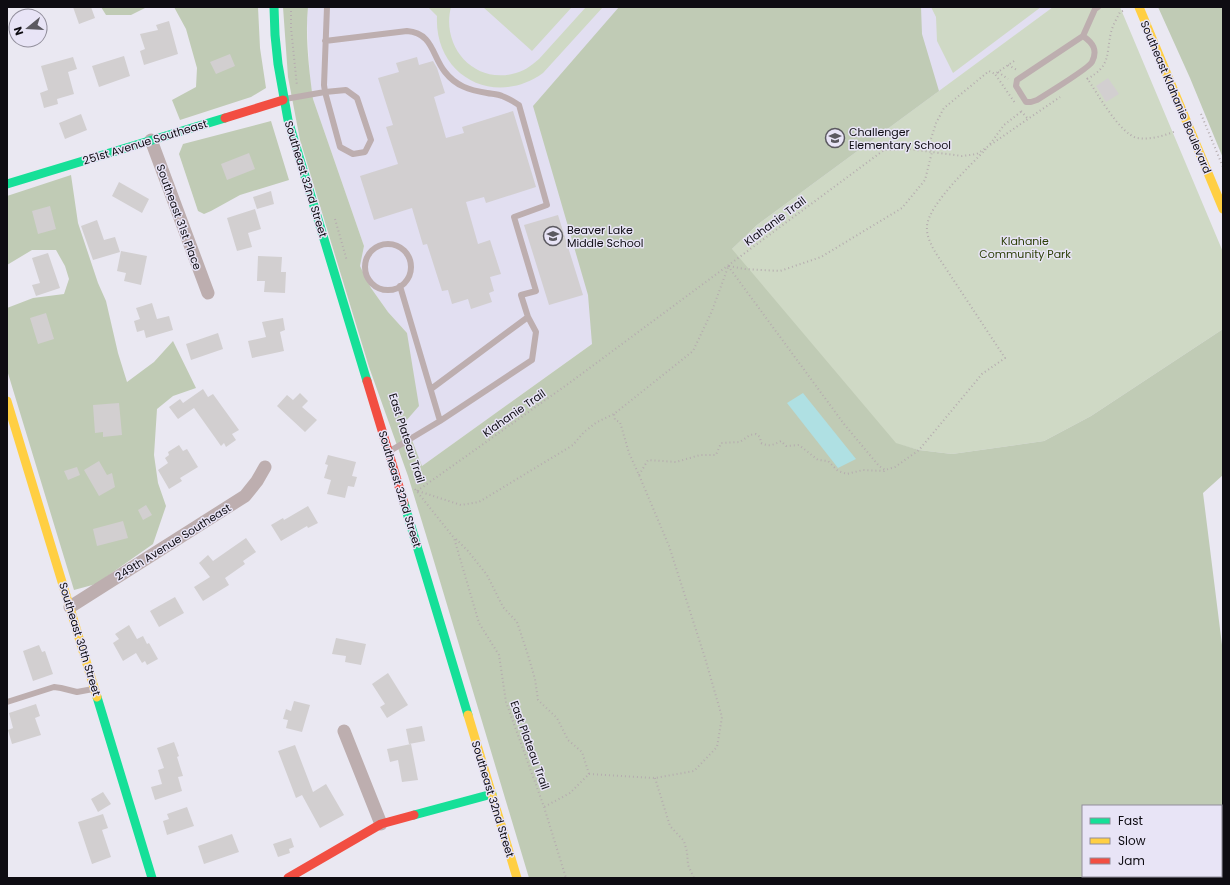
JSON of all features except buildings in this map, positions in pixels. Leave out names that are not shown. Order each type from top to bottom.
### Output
[{"type":"street","name":"Southeast 32nd Street","points":[[274,7],[277,63],[288,120],[517,878]]},
{"type":"street","name":"Southeast Klahanie Boulevard","points":[[1139,7],[1223,209]]},
{"type":"street","name":"251st Avenue Southeast","points":[[7,184],[283,100]]},
{"type":"street","name":"Southeast 31st Place","points":[[151,140],[208,293]]},
{"type":"street","name":"Southeast 30th Street","points":[[7,401],[152,878]]},
{"type":"street","name":"249th Avenue Southeast","points":[[70,607],[245,496],[257,481],[265,467]]},
{"type":"street","points":[[344,731],[381,824]]},
{"type":"street","points":[[288,878],[381,824],[492,794]]},
{"type":"lane","points":[[283,100],[325,92],[346,90],[357,98],[371,140],[365,152],[353,154],[340,148],[325,92],[327,7]]},
{"type":"lane","points":[[1083,36],[1092,42],[1095,52],[1091,64],[1037,100],[1026,102],[1016,86],[1017,80],[1083,36],[1095,9],[1098,7]]},
{"type":"lane","points":[[325,41],[416,32],[429,43],[445,71],[464,88],[502,96],[519,105],[547,205],[514,217],[536,291],[521,295],[528,317],[536,332],[532,360],[440,421],[389,452]]},
{"type":"lane","points":[[392,244],[400,247],[406,252],[412,266],[406,281],[400,286],[394,289],[386,290],[373,284],[368,278],[365,264],[367,257],[377,246],[392,244]]},
{"type":"lane","points":[[400,286],[440,421]]},
{"type":"lane","points":[[431,389],[528,317]]},
{"type":"lane","points":[[7,702],[54,687],[77,692],[95,688]]},
{"type":"path","points":[[291,7],[291,28],[298,97]]},
{"type":"path","points":[[1084,81],[1097,73],[1107,61],[1111,30],[1120,12],[1128,9]]},
{"type":"path","points":[[1008,65],[1020,72]]},
{"type":"path","points":[[728,266],[745,269],[780,271],[821,257],[902,208],[925,180],[932,152],[930,142],[936,123],[944,108],[989,71],[995,74]]},
{"type":"path","points":[[998,72],[1009,80]]},
{"type":"path","points":[[1088,78],[1118,124],[1126,132],[1135,137],[1149,138],[1161,136],[1189,126]]},
{"type":"path","name":"Klahanie Trail","points":[[417,491],[568,384],[884,150],[909,148],[962,156],[977,154],[1065,94]]},
{"type":"path","points":[[639,475],[648,460],[676,462],[700,455],[716,455],[721,443],[740,442],[756,434],[760,437],[761,443],[766,446],[771,446],[781,441],[786,446],[798,445],[818,460],[828,461],[838,471],[847,474],[863,470],[885,470],[895,467],[919,450],[982,374],[1005,358],[937,255],[930,242],[926,227],[930,215],[939,201],[988,147],[1004,125],[1022,111]]},
{"type":"path","points":[[334,218],[348,264]]},
{"type":"path","points":[[728,266],[844,424],[879,466],[885,470]]},
{"type":"path","points":[[417,491],[461,505],[479,502],[573,445],[584,432],[597,422],[614,414],[693,351],[712,311],[728,266]]},
{"type":"path","points":[[544,807],[570,793],[589,774],[655,778],[694,770],[717,747],[722,717],[705,658],[668,546],[629,453],[620,422],[615,420],[614,414]]},
{"type":"path","name":"East Plateau Trail","points":[[413,484],[415,490],[454,538],[479,623],[499,655],[506,702],[544,807],[566,878]]},
{"type":"path","points":[[454,538],[468,551],[487,576],[502,607],[517,622],[535,679],[538,700],[557,718],[568,740],[582,752],[589,774]]},
{"type":"path","points":[[655,778],[670,826],[684,841],[688,865],[694,878]]},
{"type":"shaded area","name":"Beaver Lake Middle School","points":[[308,7],[1053,7],[813,185],[422,466],[405,422],[407,333],[388,312],[371,288],[360,266],[364,246],[313,99],[310,81],[307,20]]},
{"type":"green space","points":[[101,7],[147,7],[131,15],[106,15]]},
{"type":"green space","points":[[174,7],[258,7],[260,48],[266,88],[251,97],[180,120],[172,100],[196,87],[197,68],[186,29]]},
{"type":"green space","points":[[283,7],[308,7],[307,41],[313,99],[364,246],[360,266],[371,288],[388,312],[407,333],[419,406],[405,422],[422,466],[592,344],[588,295],[533,106],[619,7],[921,7],[922,34],[939,91],[757,225],[732,249],[896,443],[919,450],[952,454],[1044,441],[1091,416],[1223,329],[1223,475],[1203,493],[1223,653],[1222,834],[1222,805],[1082,805],[1082,877],[1210,878],[529,878],[408,476],[369,367],[300,140],[288,77]]},
{"type":"green space","points":[[428,7],[451,7],[449,21],[455,47],[472,67],[484,73],[497,75],[516,73],[530,66],[539,59],[586,7],[603,7],[543,73],[524,83],[505,87],[487,86],[470,80],[456,70],[445,55],[439,37],[437,16]]},
{"type":"green space","points":[[483,7],[572,7],[532,51]]},
{"type":"green space","points":[[931,7],[1041,7],[953,73],[937,41],[936,17]]},
{"type":"green space","name":"Klahanie Community Park","points":[[1053,7],[1120,7],[1223,252],[1223,329],[1091,416],[1044,441],[952,454],[919,450],[897,444],[623,322],[732,249],[757,225]]},
{"type":"green space","points":[[1158,7],[1223,7],[1223,158],[1190,78]]},
{"type":"green space","points":[[271,121],[289,180],[240,195],[204,214],[198,211],[179,154],[183,144]]},
{"type":"green space","points":[[71,175],[78,223],[98,283],[106,301],[118,353],[127,382],[154,362],[173,341],[196,388],[173,396],[157,409],[154,455],[158,483],[166,506],[153,544],[96,584],[74,590],[7,370],[7,308],[33,298],[64,294],[69,279],[65,266],[56,250],[32,250],[7,265],[7,196]]},
{"type":"water","points":[[803,393],[856,459],[838,468],[787,403]]},
{"type":"traffic: fast","points":[[274,7],[278,64],[288,120],[367,381]]},
{"type":"traffic: fast","points":[[7,184],[225,118]]},
{"type":"traffic: fast","points":[[404,503],[468,715]]},
{"type":"traffic: fast","points":[[97,697],[152,878]]},
{"type":"traffic: fast","points":[[414,815],[492,794]]},
{"type":"traffic: slow","points":[[1139,7],[1223,209]]},
{"type":"traffic: slow","points":[[7,401],[97,697]]},
{"type":"traffic: slow","points":[[468,715],[517,878]]},
{"type":"traffic: jam","points":[[225,118],[283,100]]},
{"type":"traffic: jam","points":[[367,381],[404,503]]},
{"type":"traffic: jam","points":[[288,878],[381,824],[414,815]]},
{"type":"place","name":"Challenger Elementary School","points":[[835,138]]},
{"type":"place","name":"Beaver Lake Middle School","points":[[553,236]]}]
